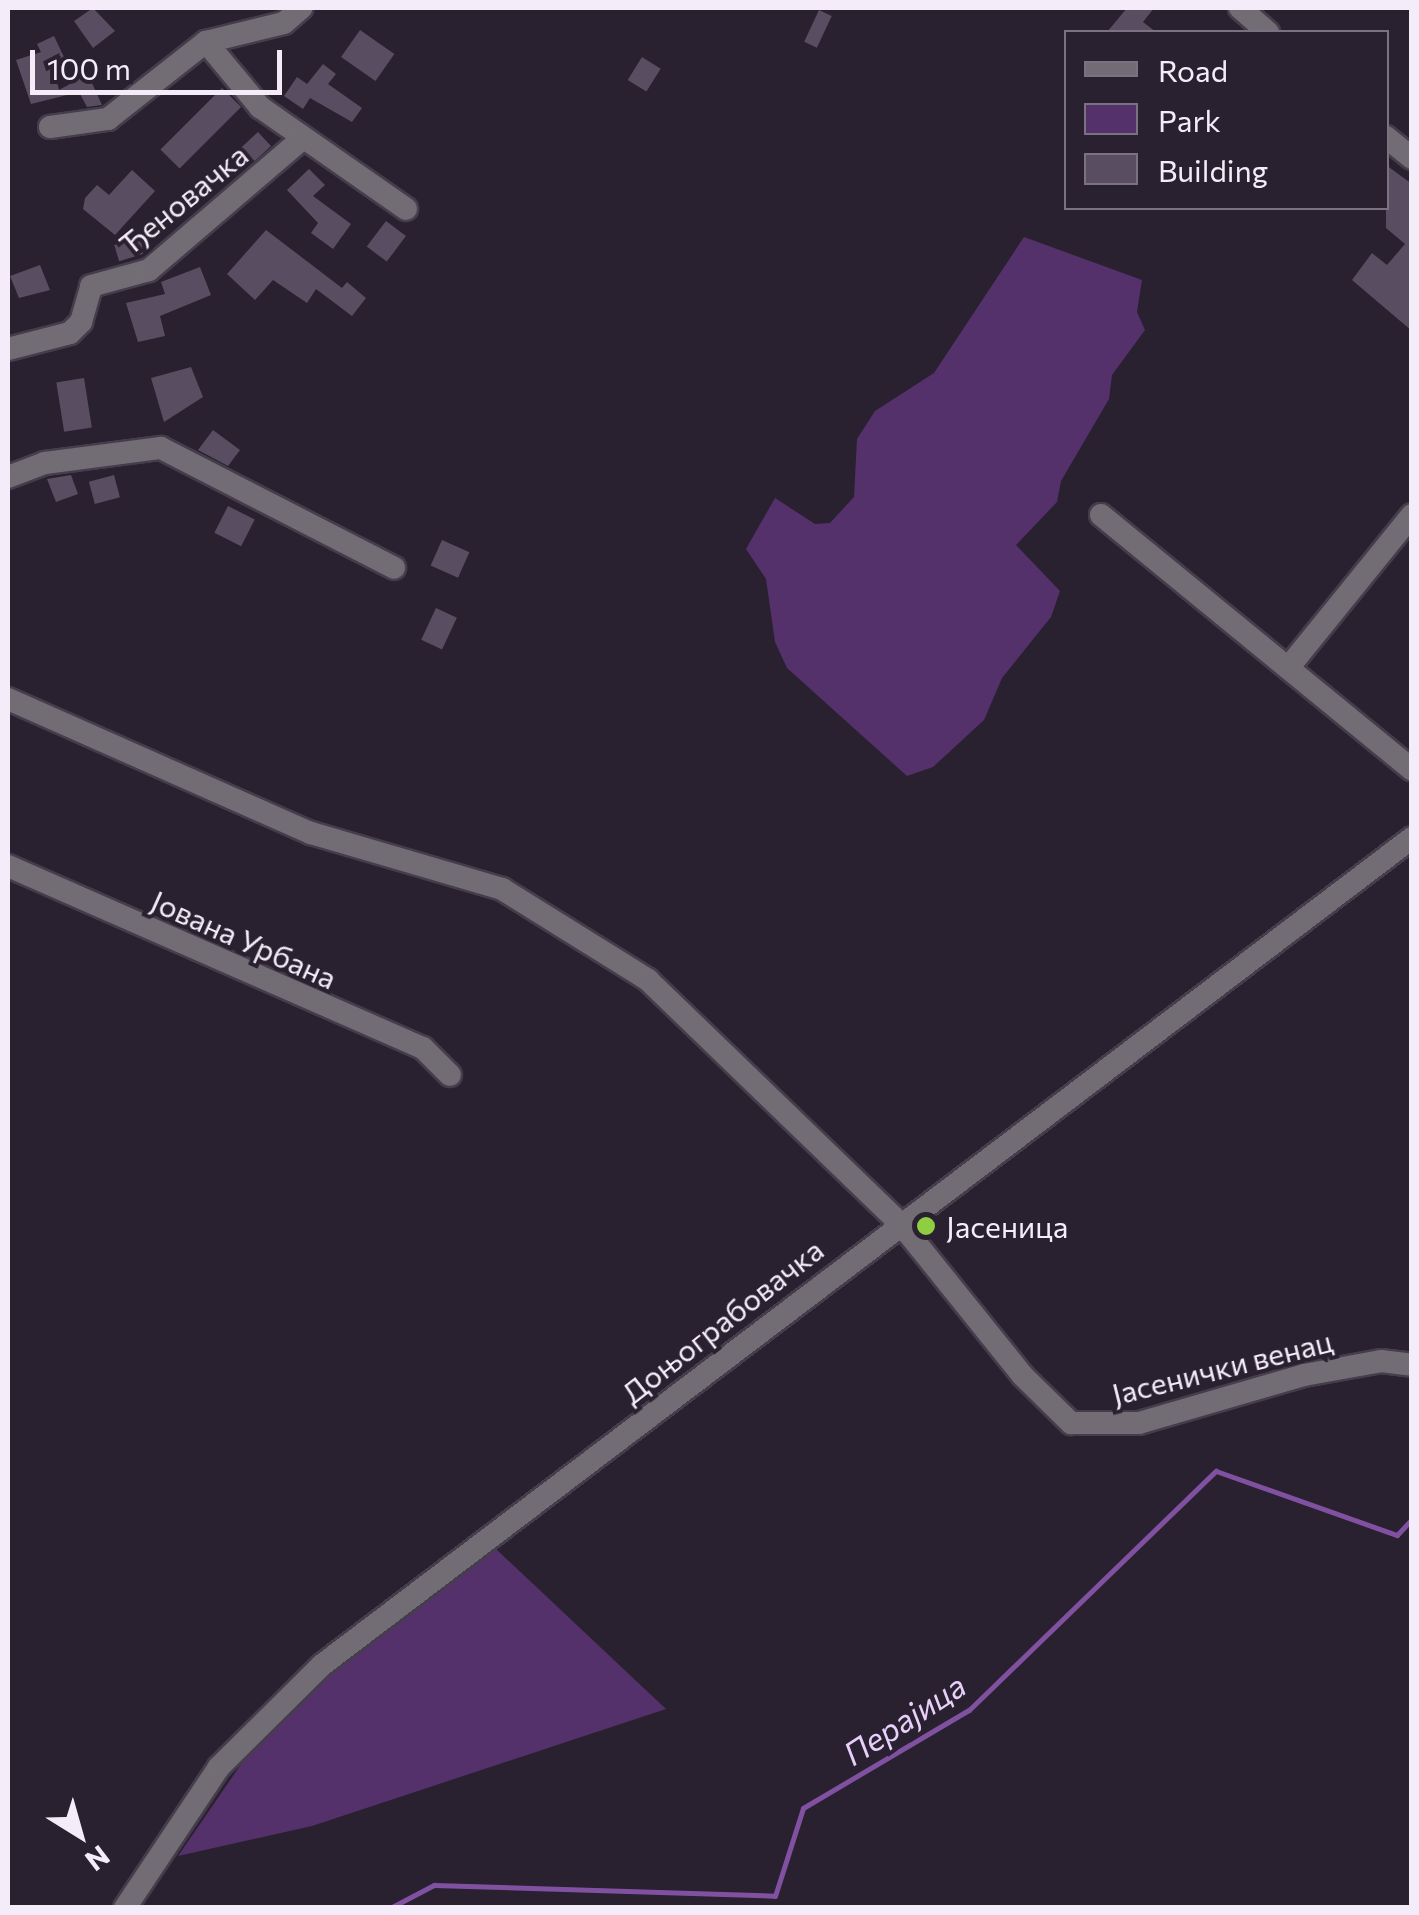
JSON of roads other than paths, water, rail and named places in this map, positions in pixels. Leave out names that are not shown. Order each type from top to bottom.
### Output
[{"type":"street","points":[[50,127],[108,119],[206,42],[284,23],[301,8]]},
{"type":"street","points":[[1240,8],[1266,30]]},
{"type":"street","name":"Ђеновачка","points":[[206,42],[244,92],[302,139],[406,210]]},
{"type":"street","name":"Ђеновачка","points":[[8,349],[70,333],[82,322],[91,286],[149,270],[302,139]]},
{"type":"street","points":[[1389,139],[1412,158]]},
{"type":"street","points":[[8,477],[46,462],[161,448],[394,568]]},
{"type":"street","points":[[1101,514],[1412,770]]},
{"type":"street","points":[[1288,668],[1412,515]]},
{"type":"street","name":"Јасенички венац","points":[[8,699],[311,834],[502,889],[648,980],[900,1223],[1022,1375],[1070,1423],[1139,1423],[1304,1375],[1381,1361],[1412,1365]]},
{"type":"street","name":"Доњограбовачка","points":[[125,1908],[219,1767],[322,1665],[1412,838]]},
{"type":"street","name":"Јована Урбана","points":[[8,866],[422,1048],[450,1075]]},
{"type":"waterway","name":"Перајица","points":[[390,1908],[434,1885],[775,1896],[803,1808],[969,1710],[1216,1471],[1397,1535],[1412,1519]]},
{"type":"place","name":"Јасеница","points":[[926,1226]]}]
